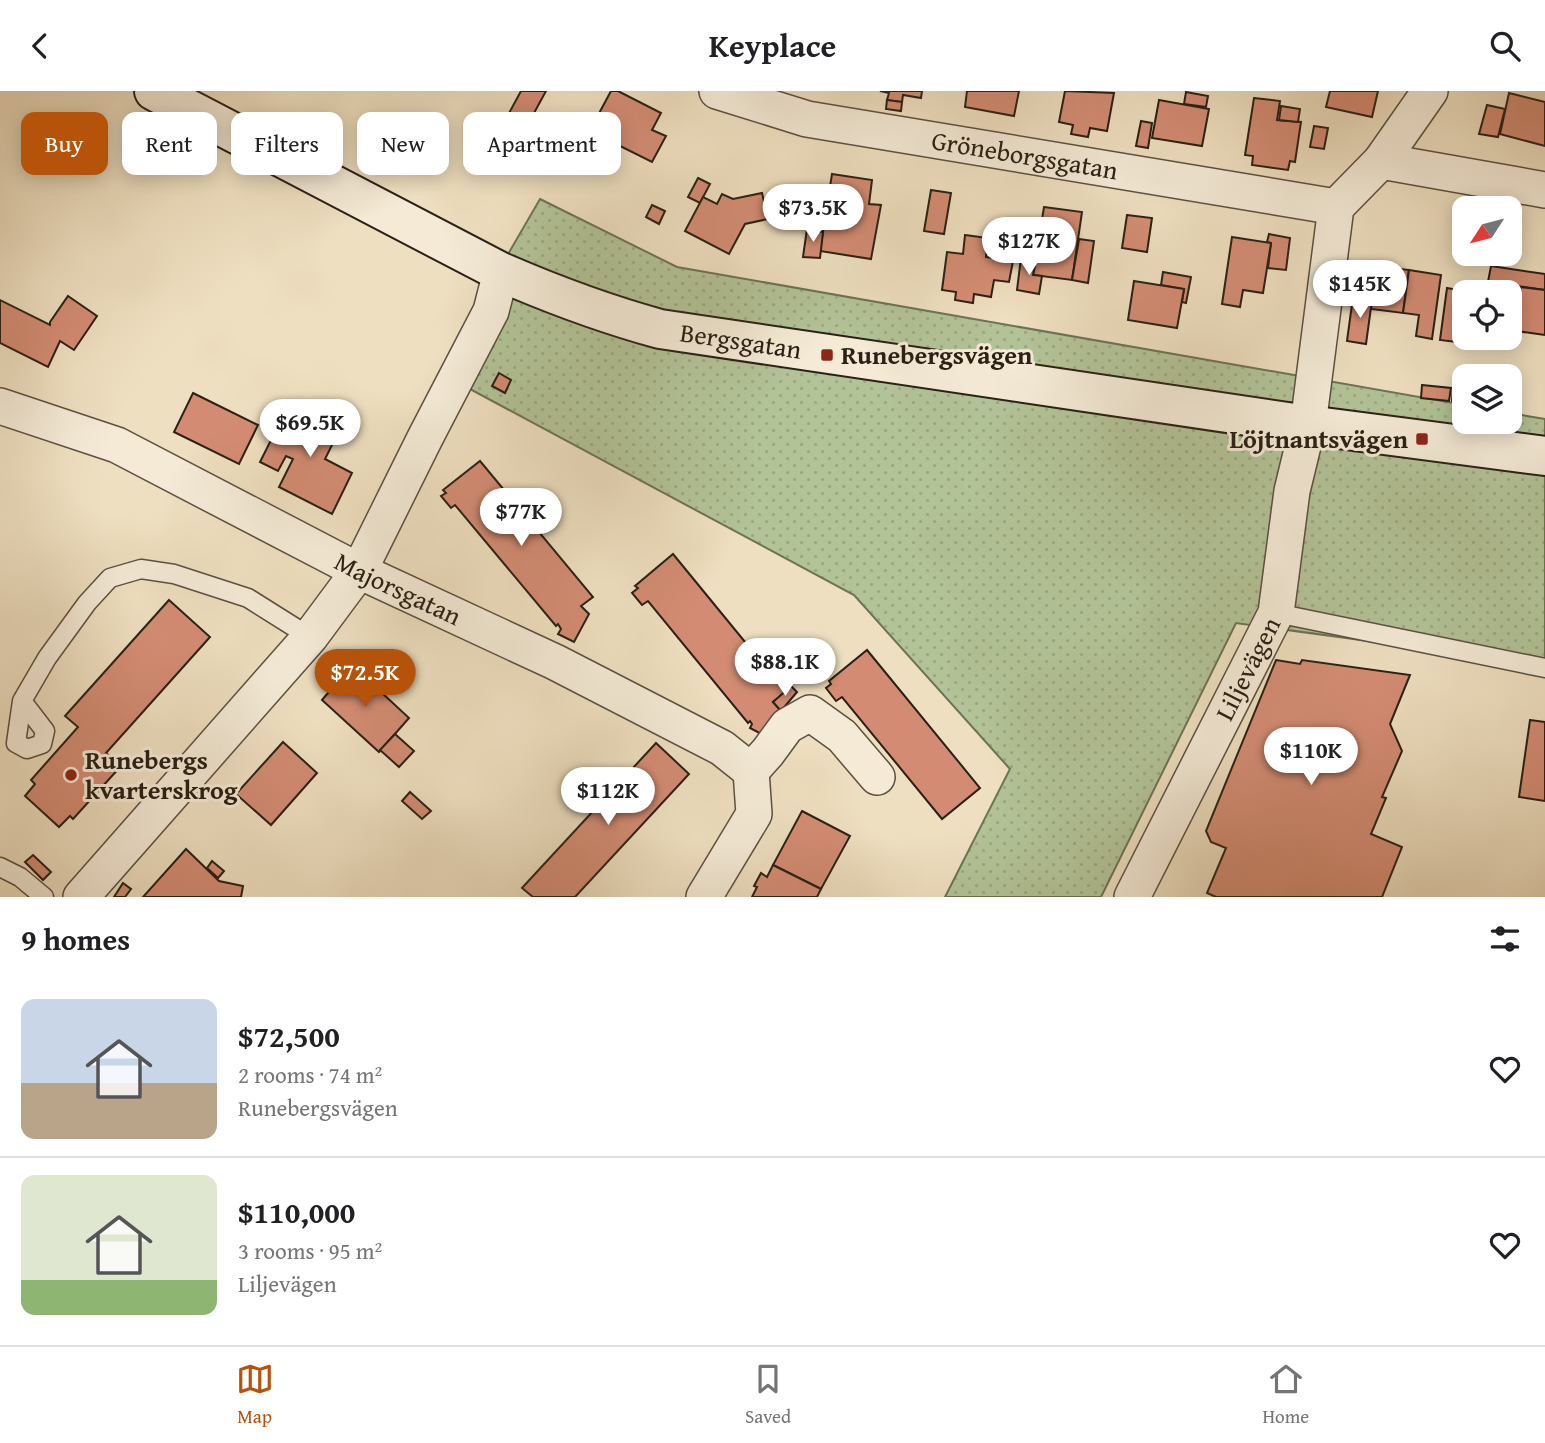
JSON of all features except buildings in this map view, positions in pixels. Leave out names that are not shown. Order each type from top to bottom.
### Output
[{"type":"street","name":"Bergsgatan","points":[[154,91],[501,272],[557,297],[660,330],[1308,425],[1545,456]]},
{"type":"street","name":"Gröneborgsgatan","points":[[717,91],[807,119],[1336,207]]},
{"type":"street","points":[[1336,207],[1381,162],[1430,91]]},
{"type":"street","points":[[1381,162],[1545,190]]},
{"type":"street","name":"Liljevägen","points":[[1132,897],[1276,613],[1292,491],[1308,425],[1336,207]]},
{"type":"street","points":[[81,897],[310,637],[359,571],[491,311],[501,272]]},
{"type":"street","name":"Majorsgatan","points":[[0,405],[117,445],[359,571],[555,661],[722,748],[751,771]]},
{"type":"street","points":[[704,897],[754,814],[751,771],[787,726],[810,713],[842,736],[877,777]]},
{"type":"lane","points":[[22,701],[47,658],[110,578],[141,569],[174,574],[248,598],[310,637]]},
{"type":"lane","points":[[1276,613],[1545,668]]},
{"type":"lane","points":[[0,867],[20,877],[44,897]]},
{"type":"green space","points":[[540,199],[677,267],[1452,403],[1452,434],[1522,434],[1522,415],[1545,419],[1545,665],[1236,623],[1101,897],[945,897],[1010,769],[854,595],[455,381],[475,311]]},
{"type":"place","name":"Runebergsvägen","points":[[827,355]]},
{"type":"place","name":"Löjtnantsvägen","points":[[1422,439]]},
{"type":"place","name":"Runebergs kvarterskrog","points":[[71,775]]}]
